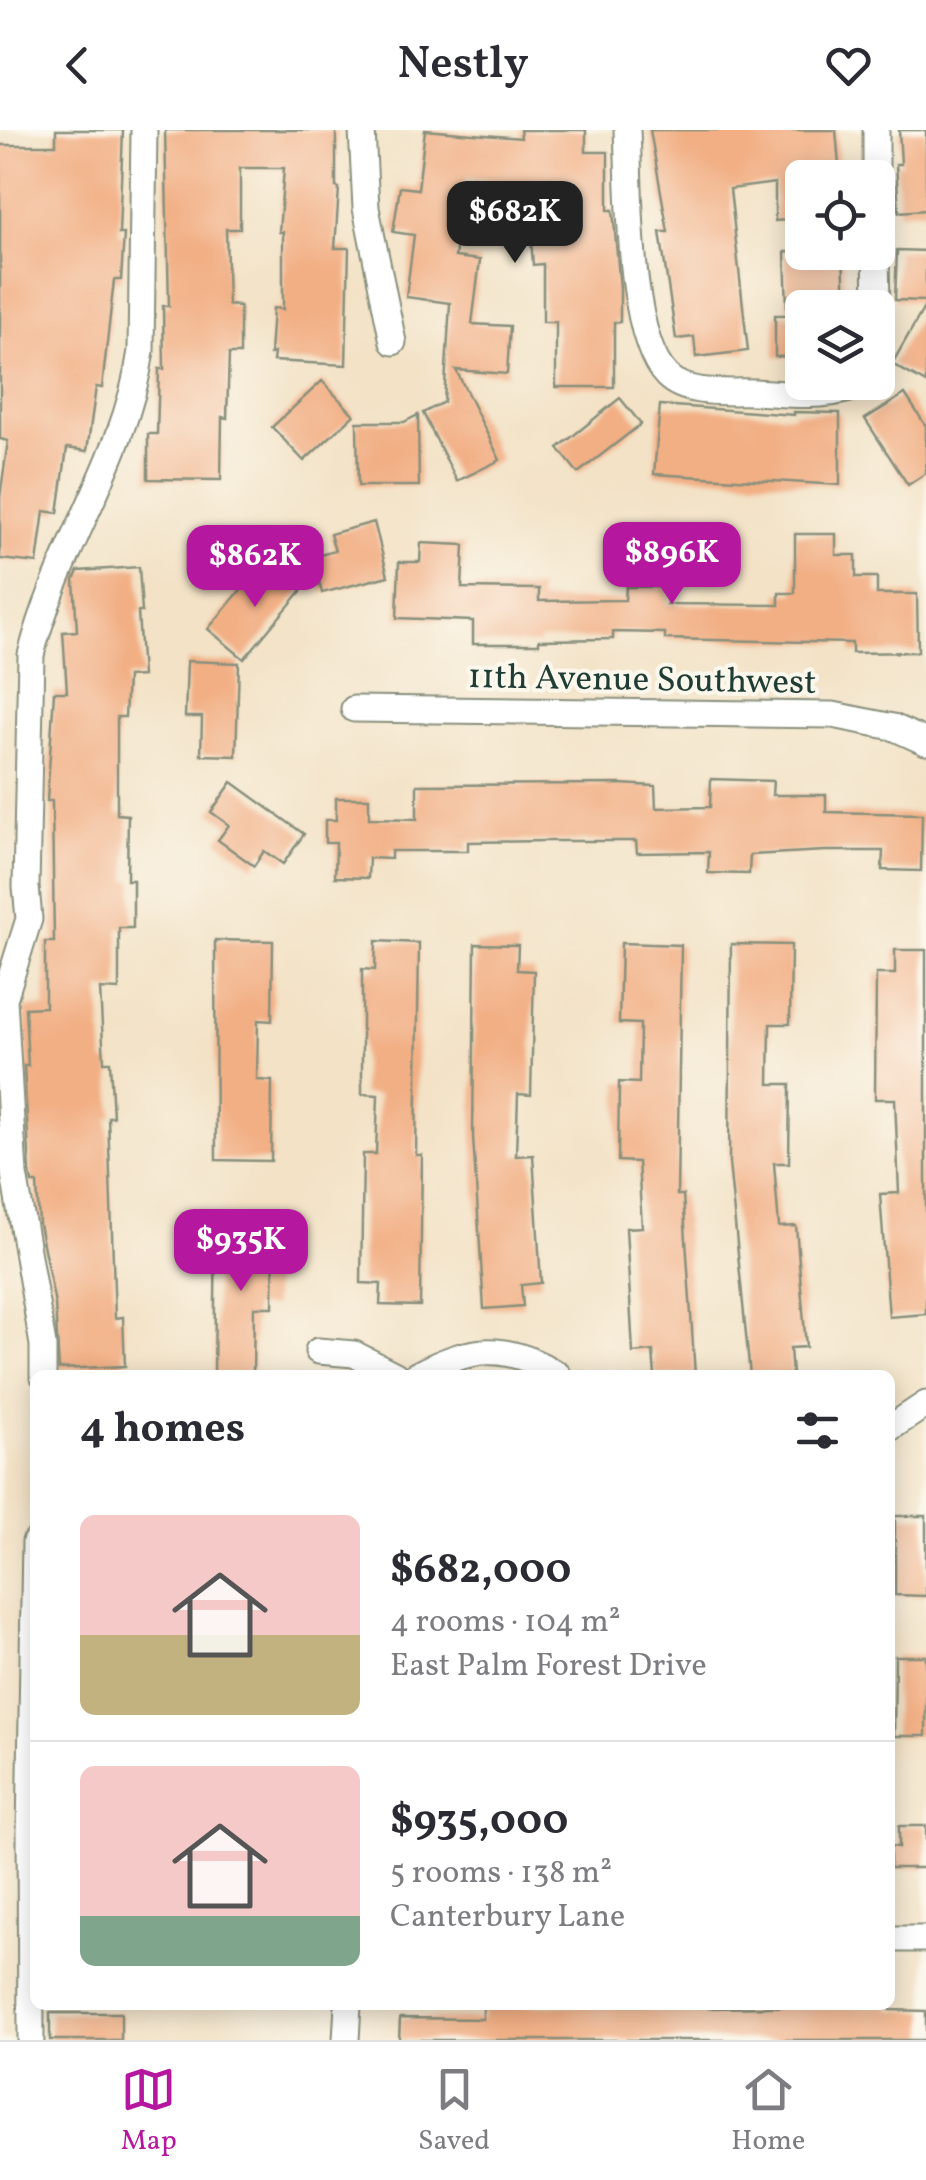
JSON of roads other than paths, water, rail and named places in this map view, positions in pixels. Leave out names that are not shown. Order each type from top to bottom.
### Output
[{"type":"street","points":[[43,1370],[43,1345],[14,1174],[4,999],[29,919],[26,888],[32,654],[40,618],[124,422],[137,380],[141,351],[144,130]]},
{"type":"street","points":[[362,130],[366,208],[393,342]]},
{"type":"street","points":[[627,130],[633,266],[648,343],[667,376],[695,389],[785,393]]},
{"type":"street","points":[[876,130],[876,160]]},
{"type":"street","name":"11th Avenue Southwest","points":[[354,709],[833,715],[893,727],[926,742]]},
{"type":"street","points":[[425,1370],[447,1358],[487,1350],[522,1355],[549,1370]]},
{"type":"street","points":[[318,1351],[354,1354],[384,1370]]},
{"type":"street","points":[[895,1425],[926,1404]]},
{"type":"street","points":[[895,1939],[926,1940]]},
{"type":"street","points":[[31,2010],[31,2040]]},
{"type":"street","points":[[346,2040],[348,2010]]}]
